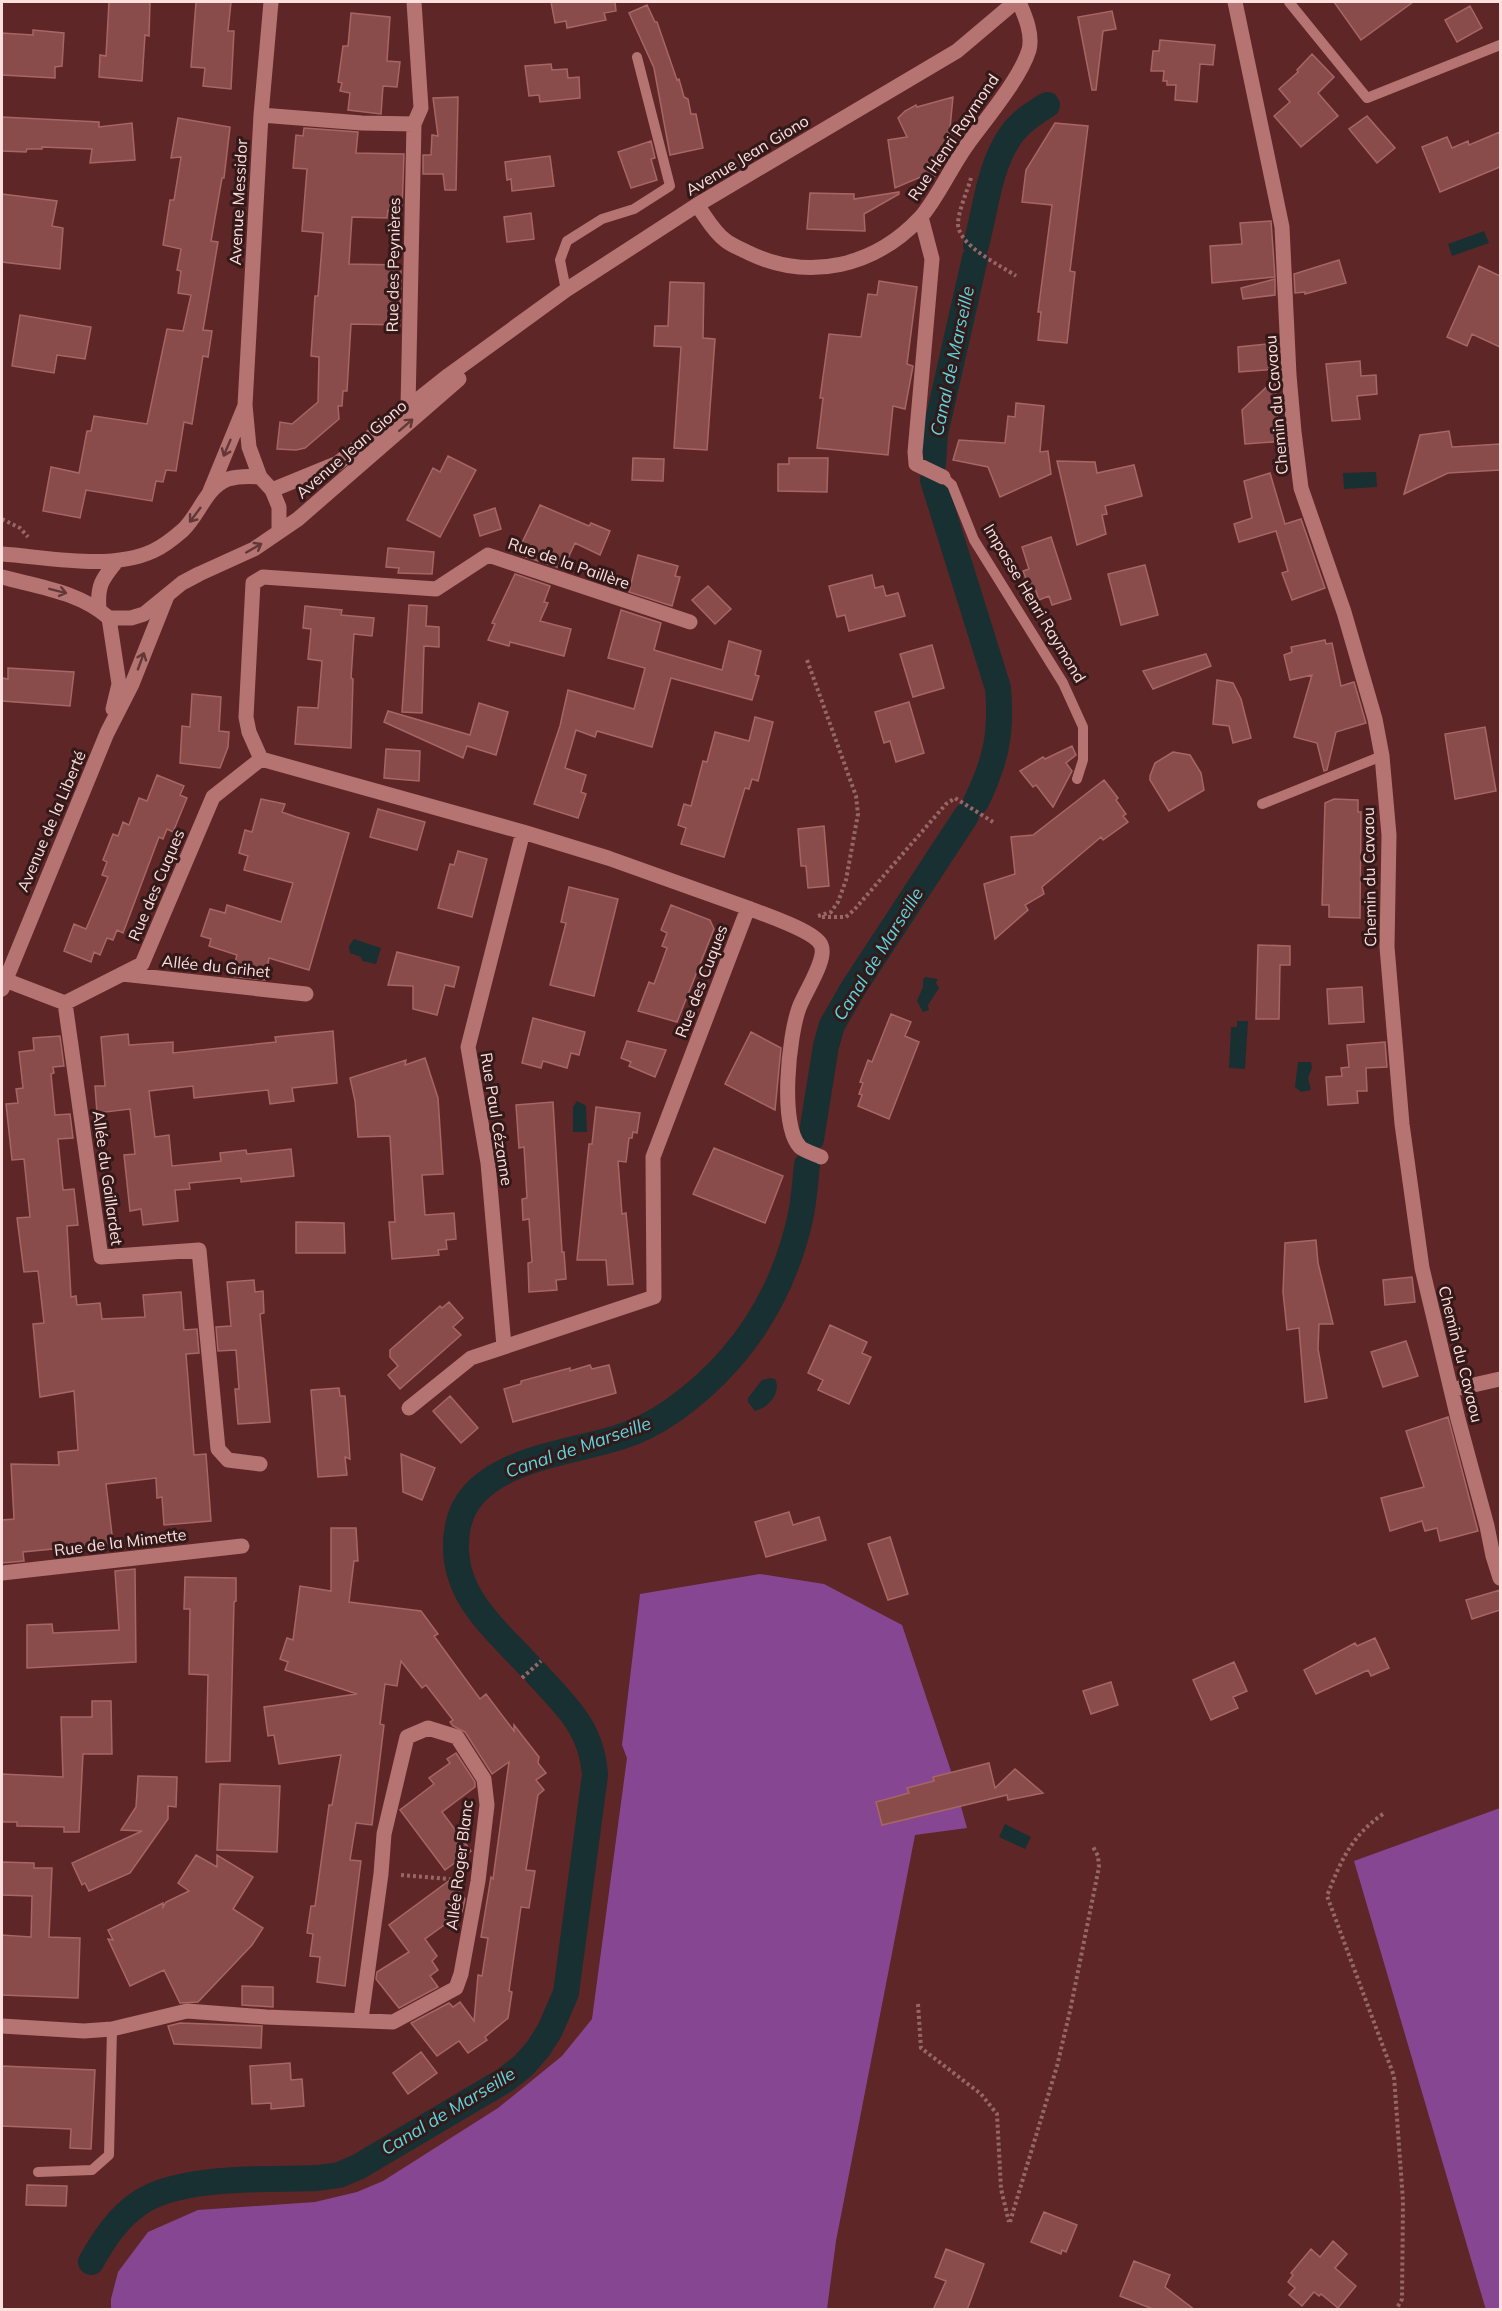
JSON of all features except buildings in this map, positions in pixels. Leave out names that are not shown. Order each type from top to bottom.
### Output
[{"type":"street","name":"Avenue Messidor","points":[[260,477],[249,447],[245,405],[261,115],[271,2]]},
{"type":"street","name":"Rue des Peynières","points":[[408,407],[414,124],[421,108],[414,2]]},
{"type":"street","name":"Rue Henri Raymond","points":[[697,205],[714,230],[727,242],[764,260],[798,268],[830,267],[862,260],[895,241],[921,217],[962,152],[1016,75],[1029,49],[1029,24],[1017,2]]},
{"type":"street","name":"Avenue Jean Giono","points":[[272,490],[338,463],[408,407],[566,290],[697,205],[957,51],[1017,2]]},
{"type":"street","name":"Chemin du Cavaou","points":[[1235,2],[1282,227],[1289,375],[1301,488],[1344,612],[1375,719],[1382,756],[1389,835],[1387,947],[1402,1124],[1422,1268],[1500,1578]]},
{"type":"street","points":[[261,115],[362,123],[414,124]]},
{"type":"street","name":"Impasse Henri Raymond","points":[[921,217],[932,259],[915,452],[916,464],[943,477]]},
{"type":"street","name":"Avenue Jean Giono","points":[[104,614],[131,618],[144,614],[199,573],[254,549],[279,532],[454,384],[498,341]]},
{"type":"street","name":"Avenue Messidor","points":[[210,491],[245,405]]},
{"type":"street","points":[[2,554],[116,562],[153,551],[183,530],[200,509],[210,491],[227,480],[244,476],[260,477]]},
{"type":"street","name":"Avenue Jean Giono","points":[[260,477],[272,490],[279,507],[279,532]]},
{"type":"street","name":"Rue de la Paillère","points":[[261,759],[249,732],[246,717],[254,583],[263,577],[436,589],[488,555],[690,622]]},
{"type":"street","points":[[104,614],[98,595],[101,579],[116,562]]},
{"type":"street","points":[[2,578],[68,594],[104,614]]},
{"type":"street","name":"Avenue de la Liberté","points":[[3,985],[107,733],[132,684],[167,596]]},
{"type":"street","name":"Avenue de la Liberté","points":[[104,614],[119,684],[107,733]]},
{"type":"street","points":[[261,759],[608,858],[748,908],[813,936],[821,945],[823,960],[798,1009],[791,1044],[787,1087],[792,1133],[801,1148],[820,1157]]},
{"type":"street","name":"Rue des Cuques","points":[[65,1003],[142,964],[213,797],[261,759]]},
{"type":"street","name":"Rue Paul Cézanne","points":[[504,1346],[488,1163],[468,1047],[523,832]]},
{"type":"street","name":"Rue des Cuques","points":[[409,1408],[471,1358],[654,1297],[653,1157],[748,908]]},
{"type":"street","name":"Allée du Grihet","points":[[122,974],[306,994]]},
{"type":"street","points":[[3,985],[65,1003]]},
{"type":"street","name":"Allée du Gaillardet","points":[[65,1003],[101,1257],[199,1250],[218,1449],[228,1460],[260,1464]]},
{"type":"street","points":[[1451,1390],[1500,1378]]},
{"type":"street","name":"Rue de la Mimette","points":[[2,1573],[242,1546]]},
{"type":"street","name":"Allée Roger Blanc","points":[[2,2026],[84,2031],[112,2029],[187,2011],[266,2018],[361,2019],[393,2022],[456,1988],[461,1974],[478,1881],[486,1805],[484,1779],[457,1737],[428,1728],[407,1737],[384,1834],[381,1874],[361,2019]]},
{"type":"lane","points":[[1289,2],[1367,98],[1500,45]]},
{"type":"lane","points":[[566,290],[560,260],[567,241],[602,219],[634,208],[670,186],[637,57]]},
{"type":"lane","name":"Impasse Henri Raymond","points":[[943,477],[952,485],[974,540],[1063,683],[1083,727],[1083,760],[1077,779]]},
{"type":"lane","points":[[1262,804],[1382,756]]},
{"type":"lane","points":[[38,2172],[92,2170],[109,2155],[112,2029]]},
{"type":"path","points":[[962,152],[972,161],[973,171],[958,225],[963,238],[969,246],[1016,276]]},
{"type":"path","points":[[807,660],[856,796],[858,814],[846,880],[838,902],[831,912],[819,916]]},
{"type":"path","points":[[807,914],[846,917],[946,804],[955,798],[993,822]]},
{"type":"path","points":[[522,1678],[541,1661]]},
{"type":"path","points":[[1383,1814],[1365,1826],[1340,1862],[1327,1896],[1394,2076],[1403,2201],[1402,2299],[1396,2310]]},
{"type":"path","points":[[918,2004],[921,2048],[981,2094],[996,2114],[1001,2189],[1010,2222],[1057,2066],[1070,2011],[1099,1867],[1098,1857],[1092,1845]]},
{"type":"path","points":[[381,1874],[478,1881]]},
{"type":"shaded area","points":[[760,1574],[824,1584],[902,1625],[951,1771],[967,1828],[915,1835],[836,2241],[827,2309],[111,2310],[111,2299],[118,2272],[148,2232],[198,2210],[315,2202],[357,2192],[383,2181],[498,2108],[562,2056],[592,2019],[627,1758],[622,1745],[640,1594]]},
{"type":"shaded area","points":[[1500,1808],[1500,2309],[1486,2310],[1354,1861]]},
{"type":"water","points":[[1484,231],[1489,243],[1452,256],[1448,244]]},
{"type":"water","points":[[1376,472],[1377,487],[1344,489],[1343,473]]},
{"type":"water","points":[[354,939],[381,948],[376,964],[362,961],[361,957],[350,953],[349,946]]},
{"type":"water","points":[[925,977],[938,979],[936,983],[939,988],[928,1005],[929,1010],[923,1012],[917,1001]]},
{"type":"water","points":[[1237,1021],[1248,1021],[1245,1069],[1229,1068],[1231,1027],[1237,1027]]},
{"type":"water","points":[[1298,1062],[1311,1062],[1312,1068],[1308,1078],[1311,1090],[1301,1092],[1295,1087]]},
{"type":"water","points":[[577,1101],[586,1106],[587,1132],[573,1132],[573,1107]]},
{"type":"water","points":[[775,1379],[777,1384],[775,1394],[765,1407],[755,1411],[748,1402],[748,1398],[762,1380]]},
{"type":"water","points":[[1005,1824],[1031,1837],[1025,1849],[999,1837]]},
{"type":"waterway","name":"Canal de Marseille","points":[[976,245],[989,188],[1004,147],[1019,126],[1047,105]]},
{"type":"waterway","name":"Canal de Marseille","points":[[933,464],[935,434],[975,258]]},
{"type":"waterway","name":"Canal de Marseille","points":[[933,480],[998,688],[999,719],[996,746],[993,760],[976,802]]},
{"type":"waterway","name":"Canal de Marseille","points":[[811,1139],[826,1046],[832,1025],[854,987],[966,816]]},
{"type":"waterway","name":"Canal de Marseille","points":[[531,1668],[487,1621],[465,1588],[458,1569],[456,1549],[458,1526],[467,1504],[481,1487],[501,1473],[524,1463],[620,1437],[647,1426],[672,1411],[718,1372],[754,1327],[782,1276],[800,1219],[807,1165]]},
{"type":"waterway","name":"Canal de Marseille","points":[[91,2262],[106,2237],[125,2214],[158,2193],[202,2183],[339,2175],[358,2167],[505,2080],[523,2066],[538,2049],[550,2030],[566,1993],[595,1775],[593,1758],[583,1731],[567,1707],[536,1673]]}]
